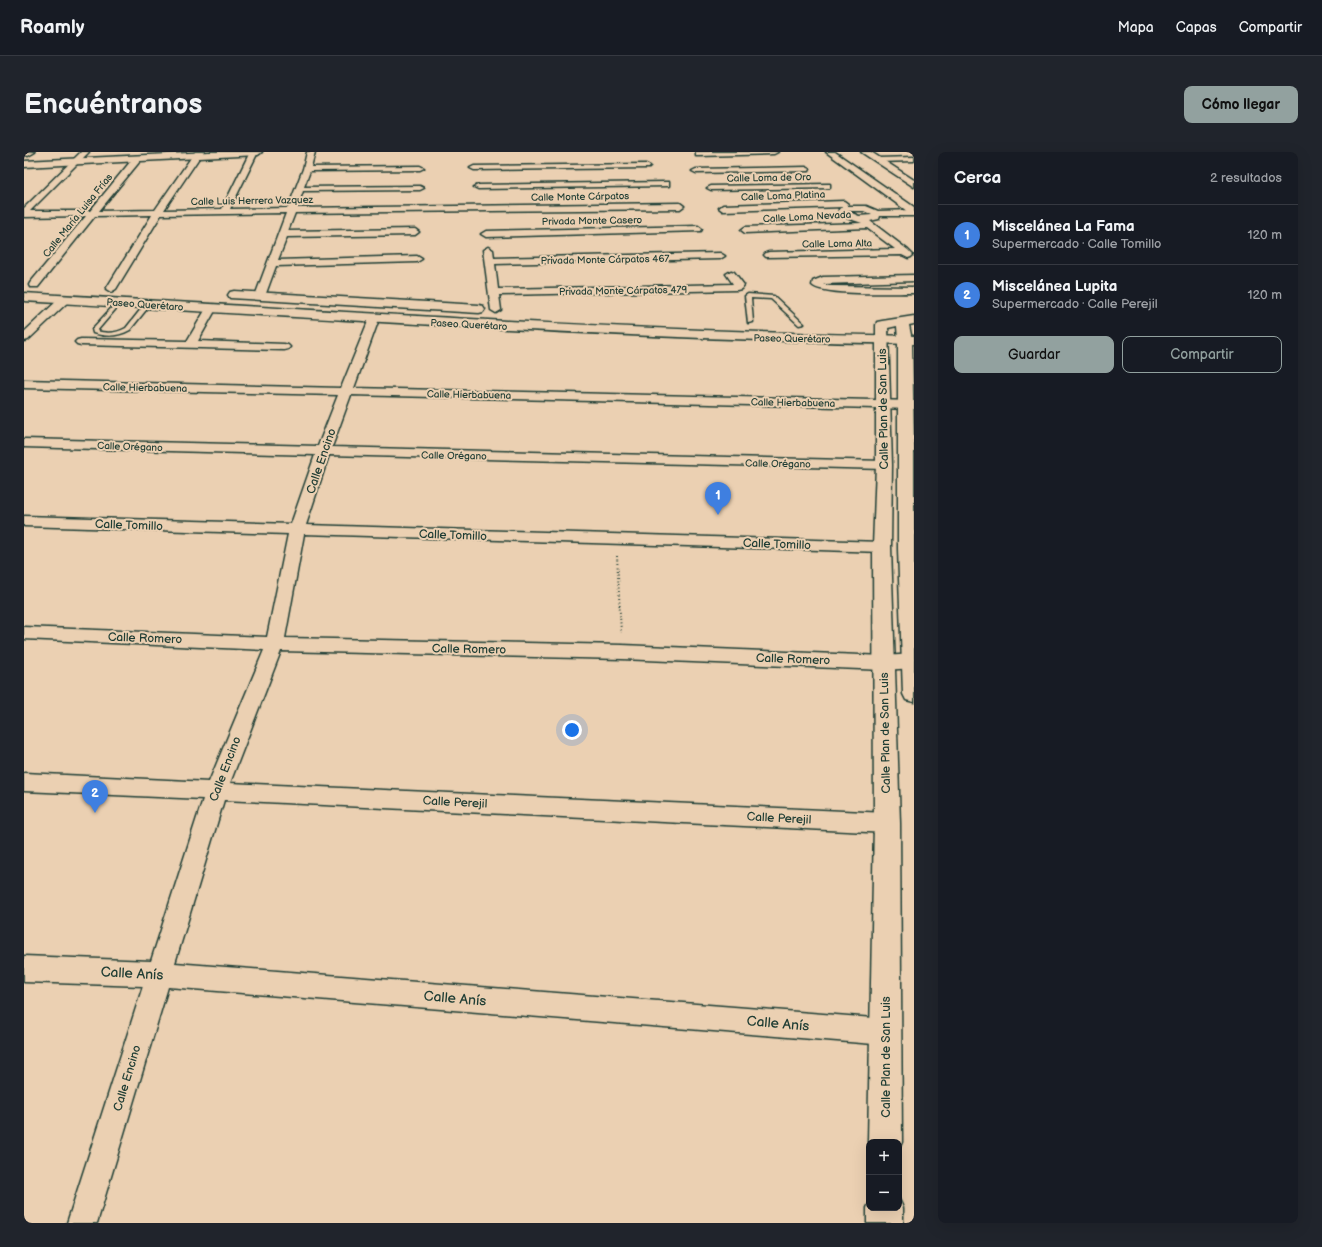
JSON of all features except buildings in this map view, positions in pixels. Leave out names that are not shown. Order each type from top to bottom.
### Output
[{"type":"main road","points":[[76,157],[84,152]]},
{"type":"main road","points":[[24,164],[76,157],[138,158],[258,152]]},
{"type":"main road","points":[[830,152],[913,212]]},
{"type":"main road","points":[[865,152],[914,184]]},
{"type":"main road","points":[[29,285],[50,286]]},
{"type":"main road","name":"Paseo Querétaro","points":[[96,288],[127,290]]},
{"type":"main road","name":"Paseo Querétaro","points":[[221,294],[511,311]]},
{"type":"main road","name":"Paseo Querétaro","points":[[24,297],[374,319],[691,334],[900,334]]},
{"type":"main road","name":"Paseo Querétaro","points":[[735,322],[765,323]]},
{"type":"main road","name":"Paseo Querétaro","points":[[779,323],[816,324]]},
{"type":"main road","name":"Calle Plan de San Luis","points":[[900,334],[901,466],[911,549],[914,694]]},
{"type":"main road","name":"Calle Plan de San Luis","points":[[885,1139],[887,823],[882,547],[901,466]]},
{"type":"main road","points":[[885,1211],[885,1223]]},
{"type":"street","points":[[225,211],[254,152]]},
{"type":"street","points":[[260,296],[306,170],[311,152]]},
{"type":"street","points":[[700,155],[774,152]]},
{"type":"street","points":[[111,289],[158,212],[198,154]]},
{"type":"street","points":[[24,214],[76,157]]},
{"type":"street","points":[[472,157],[478,191],[646,166]]},
{"type":"street","name":"Calle María Luisa Frías","points":[[29,285],[138,158]]},
{"type":"street","points":[[642,158],[652,173]]},
{"type":"street","points":[[878,160],[914,159]]},
{"type":"street","points":[[797,162],[847,206],[842,212],[846,215],[867,222],[914,260]]},
{"type":"street","points":[[299,189],[420,178],[306,170]]},
{"type":"street","points":[[696,171],[811,173]]},
{"type":"street","name":"Calle Monte Cárpatos","points":[[478,191],[664,181]]},
{"type":"street","name":"Privada Monte Casero","points":[[490,261],[486,231],[700,232],[664,181]]},
{"type":"street","name":"Calle Loma de Oro","points":[[711,188],[831,191]]},
{"type":"street","name":"Calle Luis Herrera Vazquez","points":[[24,214],[291,210],[478,191]]},
{"type":"street","name":"Calle Monte Cárpatos","points":[[478,191],[676,199]]},
{"type":"street","name":"Calle Loma Platina","points":[[723,208],[847,206],[862,208],[875,213]]},
{"type":"street","points":[[875,213],[913,212]]},
{"type":"street","name":"Calle Loma Nevada","points":[[745,230],[867,222],[876,217],[875,213]]},
{"type":"street","points":[[283,234],[415,233]]},
{"type":"street","name":"Privada Monte Cárpatos 467","points":[[490,261],[722,259],[712,247]]},
{"type":"street","name":"Calle Loma Alta","points":[[769,255],[905,252]]},
{"type":"street","points":[[273,263],[417,259]]},
{"type":"street","points":[[490,261],[496,310]]},
{"type":"street","name":"Privada Monte Cárpatos 479","points":[[494,292],[737,287],[739,285],[731,274]]},
{"type":"street","points":[[914,278],[823,280],[818,282],[817,285],[828,289],[914,290]]},
{"type":"street","points":[[24,338],[65,300]]},
{"type":"street","points":[[190,345],[211,308]]},
{"type":"street","name":"Calle Encino","points":[[82,1223],[216,791],[275,644],[298,530],[323,451],[374,319]]},
{"type":"street","points":[[81,342],[284,347]]},
{"type":"street","name":"Calle Hierbabuena","points":[[24,384],[901,405]]},
{"type":"street","name":"Calle Orégano","points":[[24,443],[901,466]]},
{"type":"street","name":"Calle Tomillo","points":[[24,521],[882,547]]},
{"type":"street","name":"Calle Romero","points":[[24,633],[275,644],[622,652],[884,663],[914,661]]},
{"type":"street","name":"Calle Perejil","points":[[24,782],[887,823]]},
{"type":"street","name":"Calle Anís","points":[[24,969],[159,974],[886,1032]]},
{"type":"lane","points":[[750,322],[748,296],[772,297],[801,324]]},
{"type":"lane","points":[[118,303],[97,325],[94,330],[95,332],[109,334],[124,332],[147,305]]},
{"type":"path","points":[[616,539],[622,652]]},
{"type":"place","name":"Miscelánea La Fama","points":[[718,515]]},
{"type":"place","name":"Miscelánea Lupita","points":[[95,813]]}]
